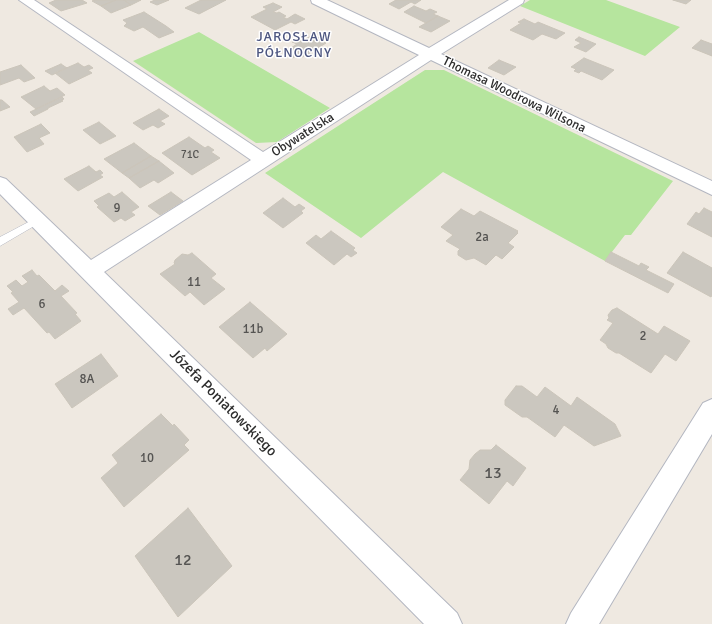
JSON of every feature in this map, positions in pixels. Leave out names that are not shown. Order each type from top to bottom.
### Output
[{"type":"street","points":[[25,0],[263,160]]},
{"type":"street","name":"Thomasa Woodrowa Wilsona","points":[[317,0],[712,189]]},
{"type":"street","name":"Obywatelska","points":[[90,271],[430,54],[518,0]]},
{"type":"street","name":"Józefa Poniatowskiego","points":[[0,183],[446,624]]},
{"type":"street","points":[[582,624],[712,411]]},
{"type":"lane","points":[[0,242],[38,220]]},
{"type":"green space","points":[[530,0],[606,0],[680,27],[645,56],[520,6]]},
{"type":"green space","points":[[199,32],[330,108],[277,142],[256,143],[133,61]]},
{"type":"green space","points":[[425,70],[444,70],[673,181],[631,235],[625,235],[605,261],[443,172],[361,238],[265,173]]},
{"type":"building","points":[[56,0],[82,0],[87,3],[61,11],[49,3]]},
{"type":"building","points":[[116,0],[101,6],[92,1]]},
{"type":"building","points":[[116,0],[124,0],[131,5],[111,13],[101,6]]},
{"type":"building","points":[[124,0],[141,0],[131,5]]},
{"type":"building","points":[[155,0],[169,0],[157,5],[150,2]]},
{"type":"building","points":[[201,0],[226,0],[199,14],[185,8]]},
{"type":"building","points":[[396,0],[421,0],[415,4],[411,2],[399,9],[389,4]]},
{"type":"building","points":[[673,0],[691,0],[686,4]]},
{"type":"building","points":[[273,3],[282,7],[273,12],[279,12],[286,16],[283,17],[287,19],[295,14],[305,19],[295,24],[291,22],[275,30],[251,17],[267,9],[263,7]]},
{"type":"building","points":[[414,6],[426,11],[430,9],[437,12],[433,14],[438,16],[426,23],[404,12]]},
{"type":"building","points":[[144,12],[174,32],[159,38],[143,27],[134,31],[124,26],[127,23],[123,20]]},
{"type":"building","points":[[438,16],[450,21],[431,32],[419,27]]},
{"type":"building","points":[[524,19],[535,24],[538,22],[565,33],[556,39],[542,34],[533,40],[510,30],[521,23],[518,22]]},
{"type":"building","points":[[311,36],[316,39],[321,36],[326,38],[321,41],[326,43],[310,53],[312,54],[309,56],[306,55],[303,57],[298,55],[293,58],[287,55],[293,52],[288,50],[297,44],[292,42],[297,39],[302,41]]},
{"type":"building","points":[[579,37],[596,44],[586,52],[574,47],[581,43],[575,40]]},
{"type":"building","points":[[701,40],[712,44],[712,56],[692,48]]},
{"type":"building","points":[[584,58],[614,70],[602,80],[581,71],[579,73],[574,71],[576,69],[571,67]]},
{"type":"building","points":[[499,60],[516,67],[504,75],[488,68]]},
{"type":"building","points":[[78,63],[84,67],[89,65],[93,68],[88,70],[92,73],[69,84],[55,73]]},
{"type":"building","points":[[61,64],[67,68],[52,75],[45,71]]},
{"type":"building","points":[[21,65],[35,78],[24,82],[19,78],[0,85],[0,72]]},
{"type":"building","points":[[44,86],[50,91],[57,88],[65,95],[36,109],[21,97]]},
{"type":"building","points":[[62,97],[64,99],[61,100],[63,101],[34,116],[30,112]]},
{"type":"building","points":[[0,100],[2,100],[10,107],[0,111]]},
{"type":"building","points":[[159,109],[169,116],[160,121],[165,124],[158,128],[153,125],[143,130],[133,123]]},
{"type":"building","points":[[99,122],[116,136],[100,144],[83,130]]},
{"type":"building","points":[[41,124],[50,133],[39,138],[44,144],[27,152],[14,137]]},
{"type":"building","points":[[189,137],[205,148],[208,146],[214,150],[211,152],[220,158],[192,175],[162,153]]},
{"type":"building","points":[[134,143],[151,156],[122,173],[104,159]]},
{"type":"building","points":[[151,156],[159,161],[129,178],[122,173]]},
{"type":"building","points":[[159,161],[174,173],[158,183],[154,180],[140,188],[129,178]]},
{"type":"building","points":[[89,166],[96,172],[100,170],[103,173],[100,175],[103,177],[78,191],[64,179]]},
{"type":"building","points":[[122,192],[139,207],[131,212],[135,215],[125,221],[121,218],[114,222],[97,207],[99,206],[94,201],[109,193],[114,197]]},
{"type":"building","points":[[171,192],[183,201],[160,215],[148,206]]},
{"type":"building","points":[[283,198],[295,207],[299,204],[305,208],[301,211],[303,213],[283,228],[263,213]]},
{"type":"building","points":[[704,208],[712,212],[712,237],[687,224],[696,212],[699,214]]},
{"type":"building","points":[[461,209],[474,216],[480,211],[518,231],[518,233],[508,243],[514,247],[502,259],[496,255],[486,265],[474,258],[466,260],[458,255],[458,251],[460,249],[446,241],[453,235],[441,227]]},
{"type":"building","points":[[331,231],[355,248],[353,250],[357,253],[351,257],[347,254],[334,265],[306,243],[316,235],[321,239]]},
{"type":"building","points":[[611,252],[639,266],[641,263],[649,267],[646,270],[674,284],[668,293],[605,261]]},
{"type":"building","points":[[683,252],[712,268],[711,297],[667,273]]},
{"type":"building","points":[[192,253],[216,274],[211,278],[225,289],[204,305],[190,292],[185,296],[160,274],[175,264],[175,260],[182,254],[188,255]]},
{"type":"building","points":[[32,270],[55,291],[62,285],[69,291],[61,296],[77,313],[75,314],[81,321],[55,339],[49,332],[47,333],[24,308],[13,315],[8,309],[19,302],[7,286],[16,280],[22,286],[28,282],[22,276]]},
{"type":"building","points":[[250,302],[287,334],[267,351],[265,348],[253,358],[219,327]]},
{"type":"building","points":[[617,308],[658,334],[664,326],[690,341],[676,361],[665,354],[651,373],[619,353],[616,353],[608,348],[606,344],[600,340],[613,323],[607,320],[609,318],[608,315],[612,310]]},
{"type":"building","points":[[101,354],[118,376],[72,408],[55,384]]},
{"type":"building","points":[[516,386],[522,386],[537,397],[545,387],[571,406],[577,397],[615,424],[621,436],[594,446],[564,425],[555,437],[527,417],[522,417],[505,405],[505,400]]},
{"type":"building","points":[[161,414],[173,426],[174,424],[189,440],[184,445],[189,450],[124,507],[101,478],[118,463],[112,455]]},
{"type":"building","points":[[496,445],[526,468],[513,486],[507,481],[489,504],[460,480],[469,469],[470,460],[475,454],[480,450],[491,450]]},
{"type":"building","points":[[188,508],[232,566],[178,617],[135,556]]},
{"type":"district","name":"JAROSŁAW PÓŁNOCNY","points":[[294,46]]}]
